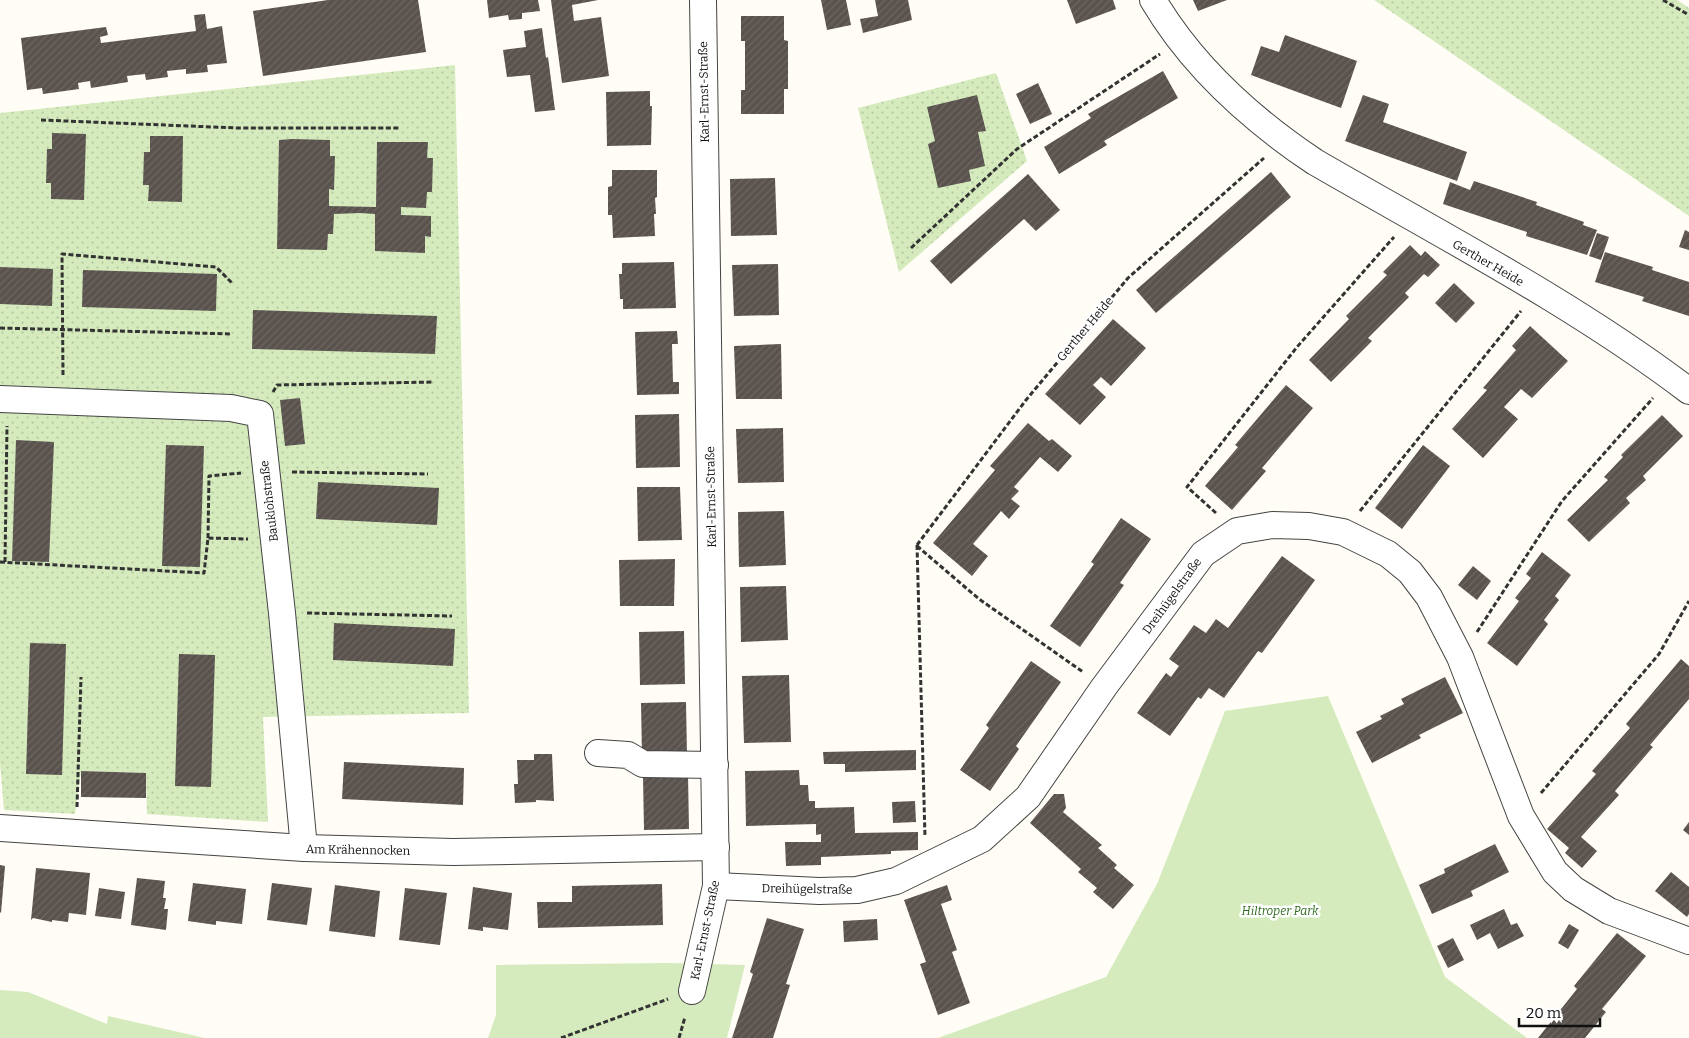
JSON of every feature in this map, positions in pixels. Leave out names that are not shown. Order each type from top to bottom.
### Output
[{"type":"street","name":"Karl-Ernst-Straße","points":[[692,991],[716,886],[703,0]]},
{"type":"street","name":"Gerther Heide","points":[[1153,0],[1181,41],[1257,120],[1284,141],[1315,162],[1537,291],[1680,384]]},
{"type":"street","points":[[4,400],[231,408],[260,414]]},
{"type":"street","name":"Bauklohstraße","points":[[260,414],[282,613],[304,848]]},
{"type":"street","name":"Dreihügelstraße","points":[[716,886],[819,891],[857,890],[896,881],[926,868],[982,838],[1008,818],[1028,797],[1104,687],[1203,554],[1237,531],[1272,525],[1309,526],[1343,532],[1388,554],[1410,572],[1429,597],[1460,657],[1521,816],[1555,872],[1573,889],[1609,911],[1689,941]]},
{"type":"street","points":[[598,753],[628,756],[643,764],[714,765]]},
{"type":"street","name":"Am Krähennocken","points":[[0,828],[304,848],[453,852],[716,847]]},
{"type":"path","points":[[1663,0],[1689,15]]},
{"type":"path","points":[[911,248],[1017,149],[1181,41]]},
{"type":"path","points":[[42,120],[238,128],[399,128]]},
{"type":"path","name":"Gerther Heide","points":[[916,545],[1026,400],[1128,278],[1284,141]]},
{"type":"path","points":[[1237,531],[1186,487],[1297,347],[1411,218]]},
{"type":"path","points":[[63,401],[62,254],[216,267],[233,284]]},
{"type":"path","points":[[1343,532],[1537,291]]},
{"type":"path","points":[[0,328],[232,334]]},
{"type":"path","points":[[260,414],[277,385],[433,382]]},
{"type":"path","points":[[1460,657],[1562,501],[1680,384]]},
{"type":"path","points":[[4,400],[5,562]]},
{"type":"path","points":[[0,562],[204,573],[208,538],[209,476],[265,471],[428,474]]},
{"type":"path","points":[[208,538],[274,540]]},
{"type":"path","points":[[916,545],[978,599],[1104,687]]},
{"type":"path","points":[[916,545],[926,868]]},
{"type":"path","points":[[1521,816],[1659,654],[1689,602]]},
{"type":"path","points":[[282,613],[452,616]]},
{"type":"path","points":[[76,834],[81,677]]},
{"type":"path","points":[[561,1038],[590,1026],[692,991]]},
{"type":"green space","points":[[1374,0],[1677,0],[1689,8],[1689,216]]},
{"type":"green space","points":[[455,65],[469,713],[263,717],[268,822],[147,814],[146,773],[81,771],[75,814],[4,810],[0,762],[0,113]]},
{"type":"green space","points":[[996,73],[1027,161],[899,272],[858,108]]},
{"type":"green space","name":"Hiltroper Park","points":[[1328,696],[1445,977],[1527,1038],[938,1038],[1106,977],[1157,884],[1225,711]]},
{"type":"green space","points":[[668,963],[745,965],[727,1038],[488,1038],[496,1015],[496,965]]},
{"type":"green space","points":[[0,990],[28,992],[107,1024],[108,1016],[205,1038],[0,1038]]},
{"type":"building","points":[[328,0],[418,0],[426,52],[263,76],[253,11]]},
{"type":"building","points":[[487,0],[538,0],[540,11],[522,13],[522,19],[509,20],[508,15],[489,18]]},
{"type":"building","points":[[551,0],[598,0],[572,5],[574,21],[601,17],[609,76],[562,83]]},
{"type":"building","points":[[821,0],[846,0],[851,25],[827,30]]},
{"type":"building","points":[[875,0],[908,0],[912,20],[863,33],[860,19],[878,16]]},
{"type":"building","points":[[1067,0],[1113,0],[1116,9],[1076,24]]},
{"type":"building","points":[[1193,0],[1227,0],[1198,11]]},
{"type":"building","points":[[205,14],[207,29],[222,26],[227,63],[207,65],[208,72],[186,74],[186,69],[167,71],[168,77],[146,80],[145,74],[127,76],[128,82],[91,88],[90,81],[78,83],[79,89],[43,94],[42,88],[27,90],[21,38],[106,27],[108,35],[100,37],[101,43],[196,31],[194,15]]},
{"type":"building","points":[[741,16],[784,16],[784,40],[788,41],[788,89],[784,89],[784,114],[741,114],[741,90],[745,90],[745,41],[741,41]]},
{"type":"building","points":[[542,28],[555,110],[535,112],[530,75],[507,77],[503,50],[526,47],[524,31]]},
{"type":"building","points":[[1285,35],[1357,61],[1341,108],[1251,75],[1261,46],[1279,52]]},
{"type":"building","points":[[1163,71],[1178,98],[1104,141],[1107,145],[1059,174],[1044,147],[1091,118],[1088,114]]},
{"type":"building","points":[[1038,83],[1052,114],[1030,124],[1016,94]]},
{"type":"building","points":[[650,91],[650,106],[652,106],[651,145],[607,146],[606,92]]},
{"type":"building","points":[[977,95],[986,131],[978,132],[985,166],[969,170],[971,181],[938,188],[928,144],[935,141],[927,107]]},
{"type":"building","points":[[1363,95],[1389,104],[1383,122],[1467,152],[1457,181],[1345,141]]},
{"type":"building","points":[[52,133],[86,134],[84,200],[51,199],[51,183],[46,183],[47,149],[52,149]]},
{"type":"building","points":[[150,136],[183,136],[182,202],[148,201],[149,185],[143,185],[144,152],[150,152]]},
{"type":"building","points":[[279,140],[330,140],[330,156],[335,156],[334,190],[329,189],[329,206],[376,207],[377,142],[428,142],[427,158],[433,158],[432,192],[427,192],[426,208],[401,207],[401,215],[431,216],[431,237],[425,236],[425,253],[375,251],[375,214],[360,213],[334,214],[333,234],[328,234],[327,250],[277,249]]},
{"type":"building","points":[[612,170],[657,170],[656,214],[654,214],[655,236],[613,238],[612,215],[608,215],[608,187],[612,186]]},
{"type":"building","points":[[1271,172],[1291,197],[1156,313],[1136,290]]},
{"type":"building","points":[[1028,174],[1060,210],[1036,231],[1024,219],[951,284],[930,261]]},
{"type":"building","points":[[775,178],[777,235],[731,236],[730,179]]},
{"type":"building","points":[[1474,181],[1537,202],[1536,205],[1584,222],[1583,225],[1597,230],[1587,255],[1526,236],[1527,232],[1443,204],[1450,182],[1470,190]]},
{"type":"building","points":[[1685,230],[1689,232],[1689,250],[1679,247]]},
{"type":"building","points":[[1597,233],[1609,237],[1601,260],[1589,256]]},
{"type":"building","points":[[1410,245],[1421,256],[1425,251],[1440,265],[1428,277],[1424,274],[1405,293],[1409,297],[1368,338],[1372,341],[1331,382],[1309,360],[1349,319],[1346,316],[1387,275],[1383,272]]},
{"type":"building","points":[[1605,252],[1653,267],[1652,270],[1689,282],[1689,316],[1642,301],[1644,297],[1595,282]]},
{"type":"building","points":[[674,262],[676,308],[623,309],[623,299],[620,299],[619,274],[622,274],[622,263]]},
{"type":"building","points":[[778,264],[779,315],[734,316],[732,265]]},
{"type":"building","points":[[0,267],[53,269],[52,306],[0,304]]},
{"type":"building","points":[[83,270],[217,274],[216,311],[82,307]]},
{"type":"building","points":[[1454,283],[1475,303],[1456,323],[1435,303]]},
{"type":"building","points":[[253,310],[437,316],[435,354],[252,349]]},
{"type":"building","points":[[1113,319],[1146,348],[1111,386],[1101,377],[1093,385],[1106,397],[1080,425],[1045,394]]},
{"type":"building","points":[[1530,326],[1568,361],[1532,398],[1521,389],[1504,407],[1518,419],[1483,458],[1452,429],[1487,390],[1483,388],[1516,350],[1512,346]]},
{"type":"building","points":[[677,331],[678,344],[672,344],[673,382],[679,382],[679,394],[637,395],[635,332]]},
{"type":"building","points":[[781,344],[782,399],[736,399],[734,346]]},
{"type":"building","points":[[1286,385],[1313,408],[1262,468],[1266,471],[1232,510],[1205,486],[1238,447],[1235,445]]},
{"type":"building","points":[[300,398],[305,444],[285,446],[280,400]]},
{"type":"building","points":[[679,414],[680,467],[636,468],[635,415]]},
{"type":"building","points":[[1662,415],[1683,436],[1643,476],[1646,480],[1626,498],[1630,503],[1589,542],[1567,520],[1608,480],[1604,477],[1623,457],[1621,455]]},
{"type":"building","points":[[1028,423],[1049,441],[1052,439],[1072,456],[1058,472],[1040,457],[1014,487],[1019,491],[1011,499],[1020,506],[1009,519],[1001,511],[973,544],[988,556],[972,576],[933,543],[995,470],[990,466]]},
{"type":"building","points":[[783,428],[784,482],[738,483],[736,429]]},
{"type":"building","points":[[16,440],[54,442],[49,562],[12,561]]},
{"type":"building","points":[[166,445],[204,446],[200,567],[162,566]]},
{"type":"building","points":[[1423,445],[1450,466],[1402,529],[1375,508]]},
{"type":"building","points":[[318,482],[439,488],[437,525],[316,519]]},
{"type":"building","points":[[637,487],[680,487],[682,540],[638,541]]},
{"type":"building","points":[[784,511],[786,565],[739,567],[738,512]]},
{"type":"building","points":[[1121,518],[1151,539],[1120,583],[1124,585],[1080,647],[1050,626],[1094,564],[1091,562]]},
{"type":"building","points":[[1542,552],[1571,575],[1555,596],[1559,600],[1544,620],[1548,624],[1517,666],[1487,643],[1519,601],[1515,598],[1531,578],[1526,574]]},
{"type":"building","points":[[1282,556],[1315,580],[1262,653],[1258,651],[1224,698],[1209,688],[1201,699],[1198,697],[1170,736],[1137,713],[1166,673],[1171,677],[1179,666],[1169,659],[1194,625],[1206,633],[1216,619],[1228,628]]},
{"type":"building","points":[[675,559],[674,606],[620,606],[619,560]]},
{"type":"building","points":[[1473,566],[1491,581],[1477,600],[1458,585]]},
{"type":"building","points":[[786,586],[788,640],[741,642],[740,587]]},
{"type":"building","points":[[334,623],[455,629],[453,666],[333,660]]},
{"type":"building","points":[[684,631],[685,684],[640,685],[639,632]]},
{"type":"building","points":[[30,643],[66,644],[62,775],[26,774]]},
{"type":"building","points":[[179,654],[215,655],[211,787],[175,786]]},
{"type":"building","points":[[1681,659],[1689,666],[1689,699],[1650,745],[1653,747],[1615,791],[1619,795],[1581,837],[1597,851],[1582,868],[1565,853],[1569,848],[1547,829],[1596,774],[1592,771],[1630,728],[1626,724]]},
{"type":"building","points":[[1031,661],[1061,682],[1016,746],[1019,749],[990,791],[960,770],[989,728],[986,725]]},
{"type":"building","points":[[789,675],[791,742],[744,743],[742,676]]},
{"type":"building","points":[[1445,677],[1463,713],[1419,735],[1421,738],[1372,763],[1356,732],[1382,719],[1380,716],[1404,704],[1401,699]]},
{"type":"building","points":[[686,702],[687,755],[642,756],[641,703]]},
{"type":"building","points":[[916,750],[916,770],[845,772],[845,764],[824,764],[823,752]]},
{"type":"building","points":[[534,754],[552,754],[554,801],[536,800],[536,802],[515,803],[514,784],[518,784],[517,760],[534,760]]},
{"type":"building","points":[[344,762],[464,768],[463,805],[342,799]]},
{"type":"building","points":[[799,770],[800,785],[808,785],[809,801],[815,801],[815,808],[854,807],[855,833],[918,832],[918,850],[891,851],[891,854],[821,857],[821,865],[786,866],[785,842],[821,842],[821,834],[816,835],[816,824],[746,826],[745,771]]},
{"type":"building","points":[[81,771],[146,773],[146,798],[81,797]]},
{"type":"building","points":[[688,775],[689,829],[644,830],[643,776]]},
{"type":"building","points":[[1054,794],[1064,794],[1066,808],[1063,812],[1102,845],[1098,848],[1117,865],[1114,868],[1134,885],[1113,909],[1093,892],[1097,888],[1078,872],[1081,869],[1030,823]]},
{"type":"building","points":[[915,801],[916,822],[893,823],[892,802]]},
{"type":"building","points":[[1689,822],[1689,835],[1683,830]]},
{"type":"building","points":[[1495,844],[1509,872],[1471,891],[1473,896],[1432,914],[1419,885],[1445,873],[1444,869]]},
{"type":"building","points":[[0,865],[5,866],[1,913],[0,912]]},
{"type":"building","points":[[36,868],[90,873],[86,915],[69,913],[68,922],[52,920],[52,922],[33,918],[31,920]]},
{"type":"building","points":[[1671,872],[1689,887],[1689,914],[1687,917],[1655,891]]},
{"type":"building","points":[[137,878],[165,881],[163,898],[166,898],[164,909],[168,909],[166,930],[131,925]]},
{"type":"building","points":[[193,883],[246,889],[242,924],[216,921],[216,925],[188,921]]},
{"type":"building","points":[[272,883],[312,888],[307,925],[267,920]]},
{"type":"building","points":[[662,884],[663,925],[538,928],[537,902],[572,902],[572,886]]},
{"type":"building","points":[[335,885],[380,891],[375,937],[329,931]]},
{"type":"building","points":[[947,885],[952,900],[941,904],[957,950],[952,952],[970,1003],[938,1015],[920,964],[926,962],[904,900]]},
{"type":"building","points":[[473,887],[512,893],[508,930],[483,927],[483,931],[468,929]]},
{"type":"building","points":[[99,888],[125,892],[121,919],[95,916]]},
{"type":"building","points":[[405,888],[447,893],[440,945],[399,940]]},
{"type":"building","points":[[1504,909],[1511,925],[1517,923],[1524,936],[1498,949],[1490,933],[1477,940],[1470,925]]},
{"type":"building","points":[[767,918],[804,929],[786,984],[790,985],[773,1038],[732,1038],[753,974],[750,972]]},
{"type":"building","points":[[877,919],[878,940],[844,942],[843,921]]},
{"type":"building","points":[[1569,924],[1579,930],[1568,949],[1558,943]]},
{"type":"building","points":[[1617,933],[1646,956],[1602,1009],[1606,1012],[1585,1038],[1538,1038],[1577,989],[1574,986]]},
{"type":"building","points":[[1453,938],[1464,960],[1448,968],[1437,946]]}]
